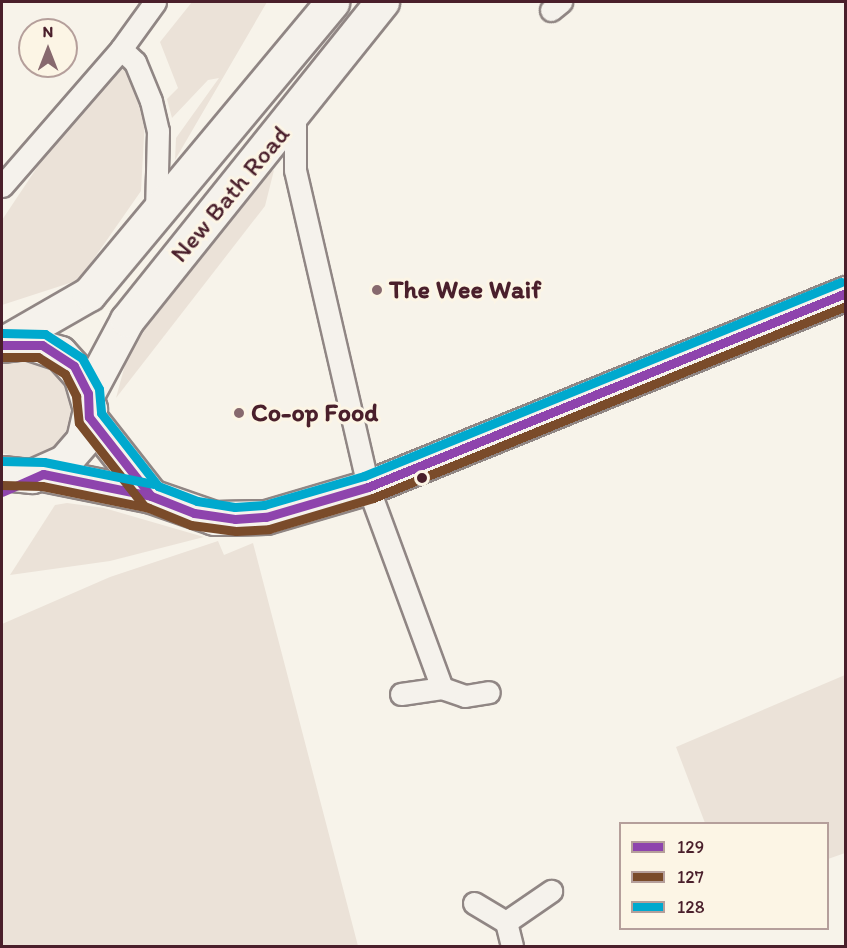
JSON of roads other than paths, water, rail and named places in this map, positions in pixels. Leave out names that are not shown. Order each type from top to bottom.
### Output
[{"type":"main road","name":"New Bath Road","points":[[2,345],[89,294],[332,2]]},
{"type":"main road","name":"New Bath Road","points":[[2,492],[26,474],[73,454],[89,405],[127,320],[295,115],[382,2]]},
{"type":"main road","points":[[26,474],[151,496],[194,513],[234,519],[266,517],[368,487],[846,293]]},
{"type":"main road","points":[[2,345],[26,342],[55,350],[74,366],[89,405],[151,496]]},
{"type":"street","points":[[2,186],[121,49],[155,2]]},
{"type":"street","points":[[121,49],[135,62],[151,101],[158,131],[156,212]]},
{"type":"street","points":[[295,115],[296,170],[368,487],[442,687]]},
{"type":"street","points":[[401,694],[442,687],[465,696],[489,692]]},
{"type":"street","points":[[506,922],[551,891]]},
{"type":"street","points":[[474,903],[506,922],[512,946]]},
{"type":"place","name":"The Wee Waif","points":[[377,290]]},
{"type":"place","name":"Co-op Food","points":[[239,413]]}]
